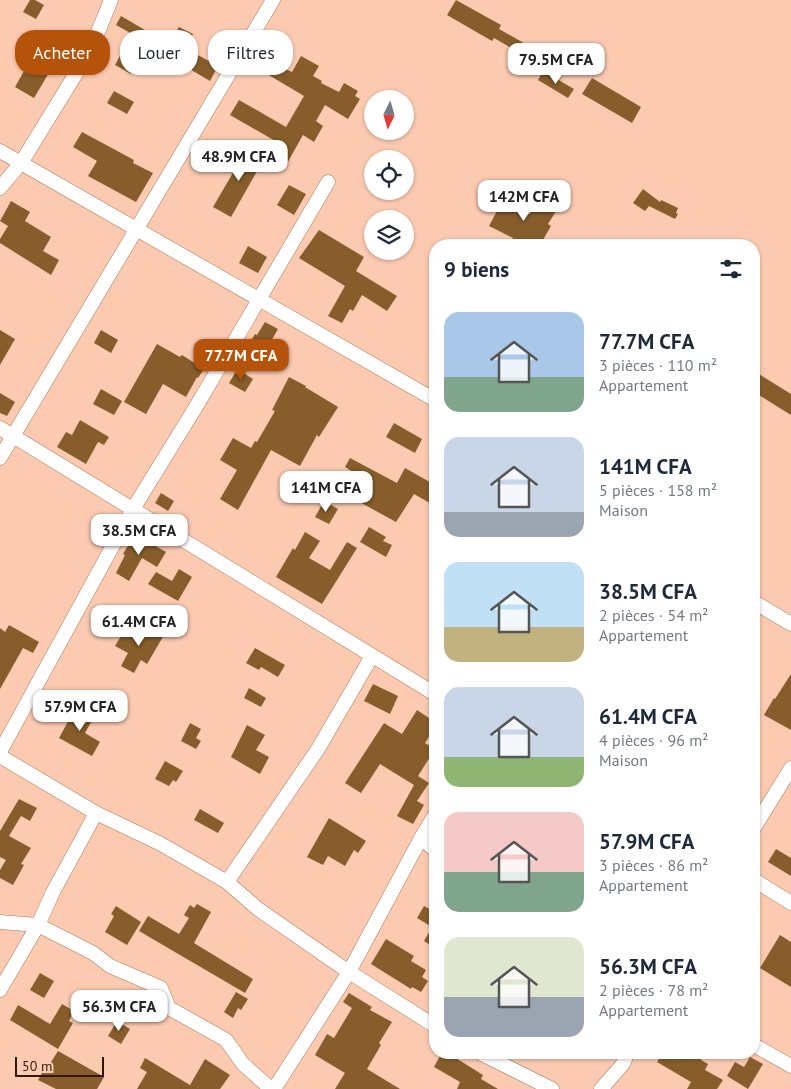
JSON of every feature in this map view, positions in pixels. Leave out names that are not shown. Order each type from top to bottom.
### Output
[{"type":"street","points":[[0,188],[21,163],[91,50],[111,0]]},
{"type":"street","points":[[0,458],[273,0]]},
{"type":"street","points":[[0,151],[429,397]]},
{"type":"street","points":[[0,752],[133,510],[328,182]]},
{"type":"street","points":[[0,428],[429,690]]},
{"type":"street","points":[[760,606],[791,624]]},
{"type":"street","points":[[228,882],[318,749],[372,656]]},
{"type":"street","points":[[0,756],[96,813],[161,844],[228,882],[258,909],[349,972],[429,1022]]},
{"type":"street","points":[[760,818],[791,768]]},
{"type":"street","points":[[0,990],[38,925],[53,892],[96,813]]},
{"type":"street","points":[[0,922],[38,925],[93,953],[110,966],[161,988],[169,1008],[226,1040],[243,1064],[272,1089],[349,972],[429,825]]},
{"type":"street","points":[[421,838],[429,845]]},
{"type":"street","points":[[760,884],[791,903]]},
{"type":"street","points":[[760,1048],[791,1066]]},
{"type":"street","points":[[492,1059],[552,1089]]},
{"type":"street","points":[[602,1089],[625,1059]]},
{"type":"building","points":[[30,0],[35,0],[44,5],[36,19],[23,12]]},
{"type":"building","points":[[456,0],[501,25],[499,29],[536,50],[530,59],[494,38],[492,41],[447,15]]},
{"type":"building","points":[[121,16],[145,30],[125,30],[116,25]]},
{"type":"building","points":[[198,55],[208,61],[208,75],[213,75],[210,81],[198,74]]},
{"type":"building","points":[[120,56],[120,68],[115,65]]},
{"type":"building","points":[[301,56],[319,66],[313,76],[322,81],[321,83],[339,92],[344,83],[358,91],[355,96],[360,99],[348,119],[325,105],[316,121],[323,126],[314,142],[303,135],[285,167],[268,157],[277,142],[230,115],[239,100],[286,127],[304,96],[269,75],[293,75],[293,70]]},
{"type":"building","points":[[543,71],[574,89],[568,98],[538,80]]},
{"type":"building","points":[[22,75],[48,75],[34,98],[15,87]]},
{"type":"building","points":[[592,78],[641,107],[632,123],[582,94]]},
{"type":"building","points":[[114,91],[134,102],[127,114],[107,103]]},
{"type":"building","points":[[82,132],[134,160],[133,163],[153,173],[136,202],[88,176],[97,161],[73,147]]},
{"type":"building","points":[[248,147],[265,157],[231,217],[213,207]]},
{"type":"building","points":[[289,185],[306,194],[294,215],[277,205]]},
{"type":"building","points":[[643,189],[660,202],[661,200],[678,208],[676,213],[678,214],[675,219],[649,206],[645,211],[633,203]]},
{"type":"building","points":[[502,198],[530,214],[539,198],[558,208],[548,224],[551,226],[543,239],[512,239],[489,226],[497,211],[495,210]]},
{"type":"building","points":[[11,201],[30,212],[25,221],[51,237],[43,251],[59,260],[51,275],[0,243],[0,239],[8,226],[0,221]]},
{"type":"building","points":[[319,230],[364,257],[356,271],[397,296],[387,311],[362,295],[353,311],[350,309],[342,323],[328,316],[345,286],[299,258]]},
{"type":"building","points":[[248,246],[267,257],[258,273],[239,263]]},
{"type":"building","points":[[265,322],[278,329],[270,343],[288,353],[278,370],[245,351]]},
{"type":"building","points":[[0,330],[15,339],[0,365]]},
{"type":"building","points":[[101,330],[118,340],[111,353],[94,343]]},
{"type":"building","points":[[157,344],[180,357],[182,355],[204,369],[197,377],[186,397],[163,384],[146,414],[124,402]]},
{"type":"building","points":[[240,371],[253,379],[245,392],[229,383],[235,373],[238,375]]},
{"type":"building","points":[[760,375],[791,394],[791,415],[760,396]]},
{"type":"building","points":[[289,377],[338,407],[319,437],[317,435],[300,466],[271,450],[238,510],[220,499],[237,470],[220,460],[233,438],[251,448],[255,441],[257,442],[275,411],[272,410]]},
{"type":"building","points":[[101,389],[122,401],[114,415],[93,404]]},
{"type":"building","points":[[0,393],[15,402],[7,416],[0,413]]},
{"type":"building","points":[[80,420],[109,437],[104,445],[98,442],[86,464],[57,447],[66,432],[72,435]]},
{"type":"building","points":[[394,423],[422,439],[415,453],[386,437]]},
{"type":"building","points":[[350,458],[397,483],[405,468],[429,482],[429,503],[414,494],[396,522],[345,494],[356,474],[345,467]]},
{"type":"building","points":[[161,493],[174,501],[168,511],[155,503]]},
{"type":"building","points":[[324,501],[338,509],[329,524],[315,517]]},
{"type":"building","points":[[369,527],[386,537],[383,541],[392,545],[386,557],[360,542]]},
{"type":"building","points":[[305,532],[320,541],[309,558],[330,570],[347,542],[357,548],[322,604],[276,577]]},
{"type":"building","points":[[135,534],[166,552],[157,567],[142,558],[129,581],[116,573],[125,555],[123,554]]},
{"type":"building","points":[[179,569],[192,577],[178,601],[148,584],[156,572],[172,581]]},
{"type":"building","points":[[9,625],[39,642],[33,653],[23,648],[0,689],[0,628],[5,632]]},
{"type":"building","points":[[146,625],[164,635],[147,664],[141,660],[134,673],[121,666],[128,653],[115,646],[124,631],[138,639]]},
{"type":"building","points":[[255,648],[285,665],[278,677],[261,667],[259,670],[246,663]]},
{"type":"building","points":[[791,674],[791,730],[764,715]]},
{"type":"building","points":[[373,684],[398,696],[390,714],[364,701]]},
{"type":"building","points":[[249,688],[266,698],[261,707],[244,698]]},
{"type":"building","points":[[76,707],[94,717],[85,733],[100,742],[92,756],[59,738]]},
{"type":"building","points":[[417,710],[429,718],[429,737],[425,743],[429,745],[429,759],[418,776],[429,783],[417,801],[424,805],[413,824],[397,816],[414,785],[380,764],[361,793],[345,783],[384,723],[402,734]]},
{"type":"building","points":[[190,723],[201,729],[196,738],[201,741],[196,749],[181,741]]},
{"type":"building","points":[[247,725],[265,735],[256,750],[269,757],[260,774],[231,757]]},
{"type":"building","points":[[165,761],[183,771],[176,782],[173,780],[169,786],[155,779]]},
{"type":"building","points":[[19,799],[37,808],[30,821],[21,816],[9,836],[31,848],[21,864],[24,865],[13,885],[0,878],[0,870],[6,860],[0,857],[0,831]]},
{"type":"building","points":[[200,809],[224,823],[218,833],[194,820]]},
{"type":"building","points":[[329,818],[366,841],[358,853],[354,850],[345,866],[328,856],[323,865],[307,857]]},
{"type":"building","points":[[776,849],[791,858],[791,876],[768,862]]},
{"type":"building","points":[[197,904],[211,912],[194,943],[253,979],[245,993],[139,931],[148,916],[179,934],[189,918],[184,915],[190,905],[194,908]]},
{"type":"building","points":[[116,906],[141,922],[127,945],[105,932],[114,916],[111,914]]},
{"type":"building","points":[[424,906],[429,909],[429,925],[417,918]]},
{"type":"building","points":[[429,932],[429,944],[424,941]]},
{"type":"building","points":[[780,935],[791,942],[791,987],[760,968]]},
{"type":"building","points":[[386,939],[414,956],[411,961],[426,970],[422,977],[428,981],[421,992],[412,987],[411,989],[371,964]]},
{"type":"building","points":[[40,973],[54,981],[44,998],[30,990]]},
{"type":"building","points":[[236,992],[248,999],[241,1010],[238,1008],[233,1018],[224,1012]]},
{"type":"building","points":[[349,993],[372,1007],[370,1010],[392,1022],[379,1043],[381,1045],[367,1069],[400,1089],[335,1089],[345,1073],[315,1055],[327,1034],[334,1038],[352,1008],[343,1002]]},
{"type":"building","points":[[62,1004],[74,1011],[69,1021],[73,1023],[58,1049],[10,1020],[18,1005],[50,1024]]},
{"type":"building","points":[[117,1021],[130,1029],[121,1044],[108,1036]]},
{"type":"building","points":[[58,1051],[104,1077],[97,1089],[56,1089],[38,1080]]},
{"type":"building","points":[[145,1058],[190,1085],[205,1059],[230,1075],[220,1089],[137,1089],[147,1072],[140,1068]]},
{"type":"building","points":[[438,1059],[458,1059],[483,1075],[481,1079],[498,1089],[457,1089],[460,1082],[434,1067]]},
{"type":"building","points":[[659,1059],[702,1059],[708,1064],[705,1070],[723,1080],[717,1089],[687,1089],[691,1082],[657,1062]]},
{"type":"building","points":[[749,1059],[754,1059],[763,1064],[748,1089],[727,1076],[735,1062],[744,1067]]}]
